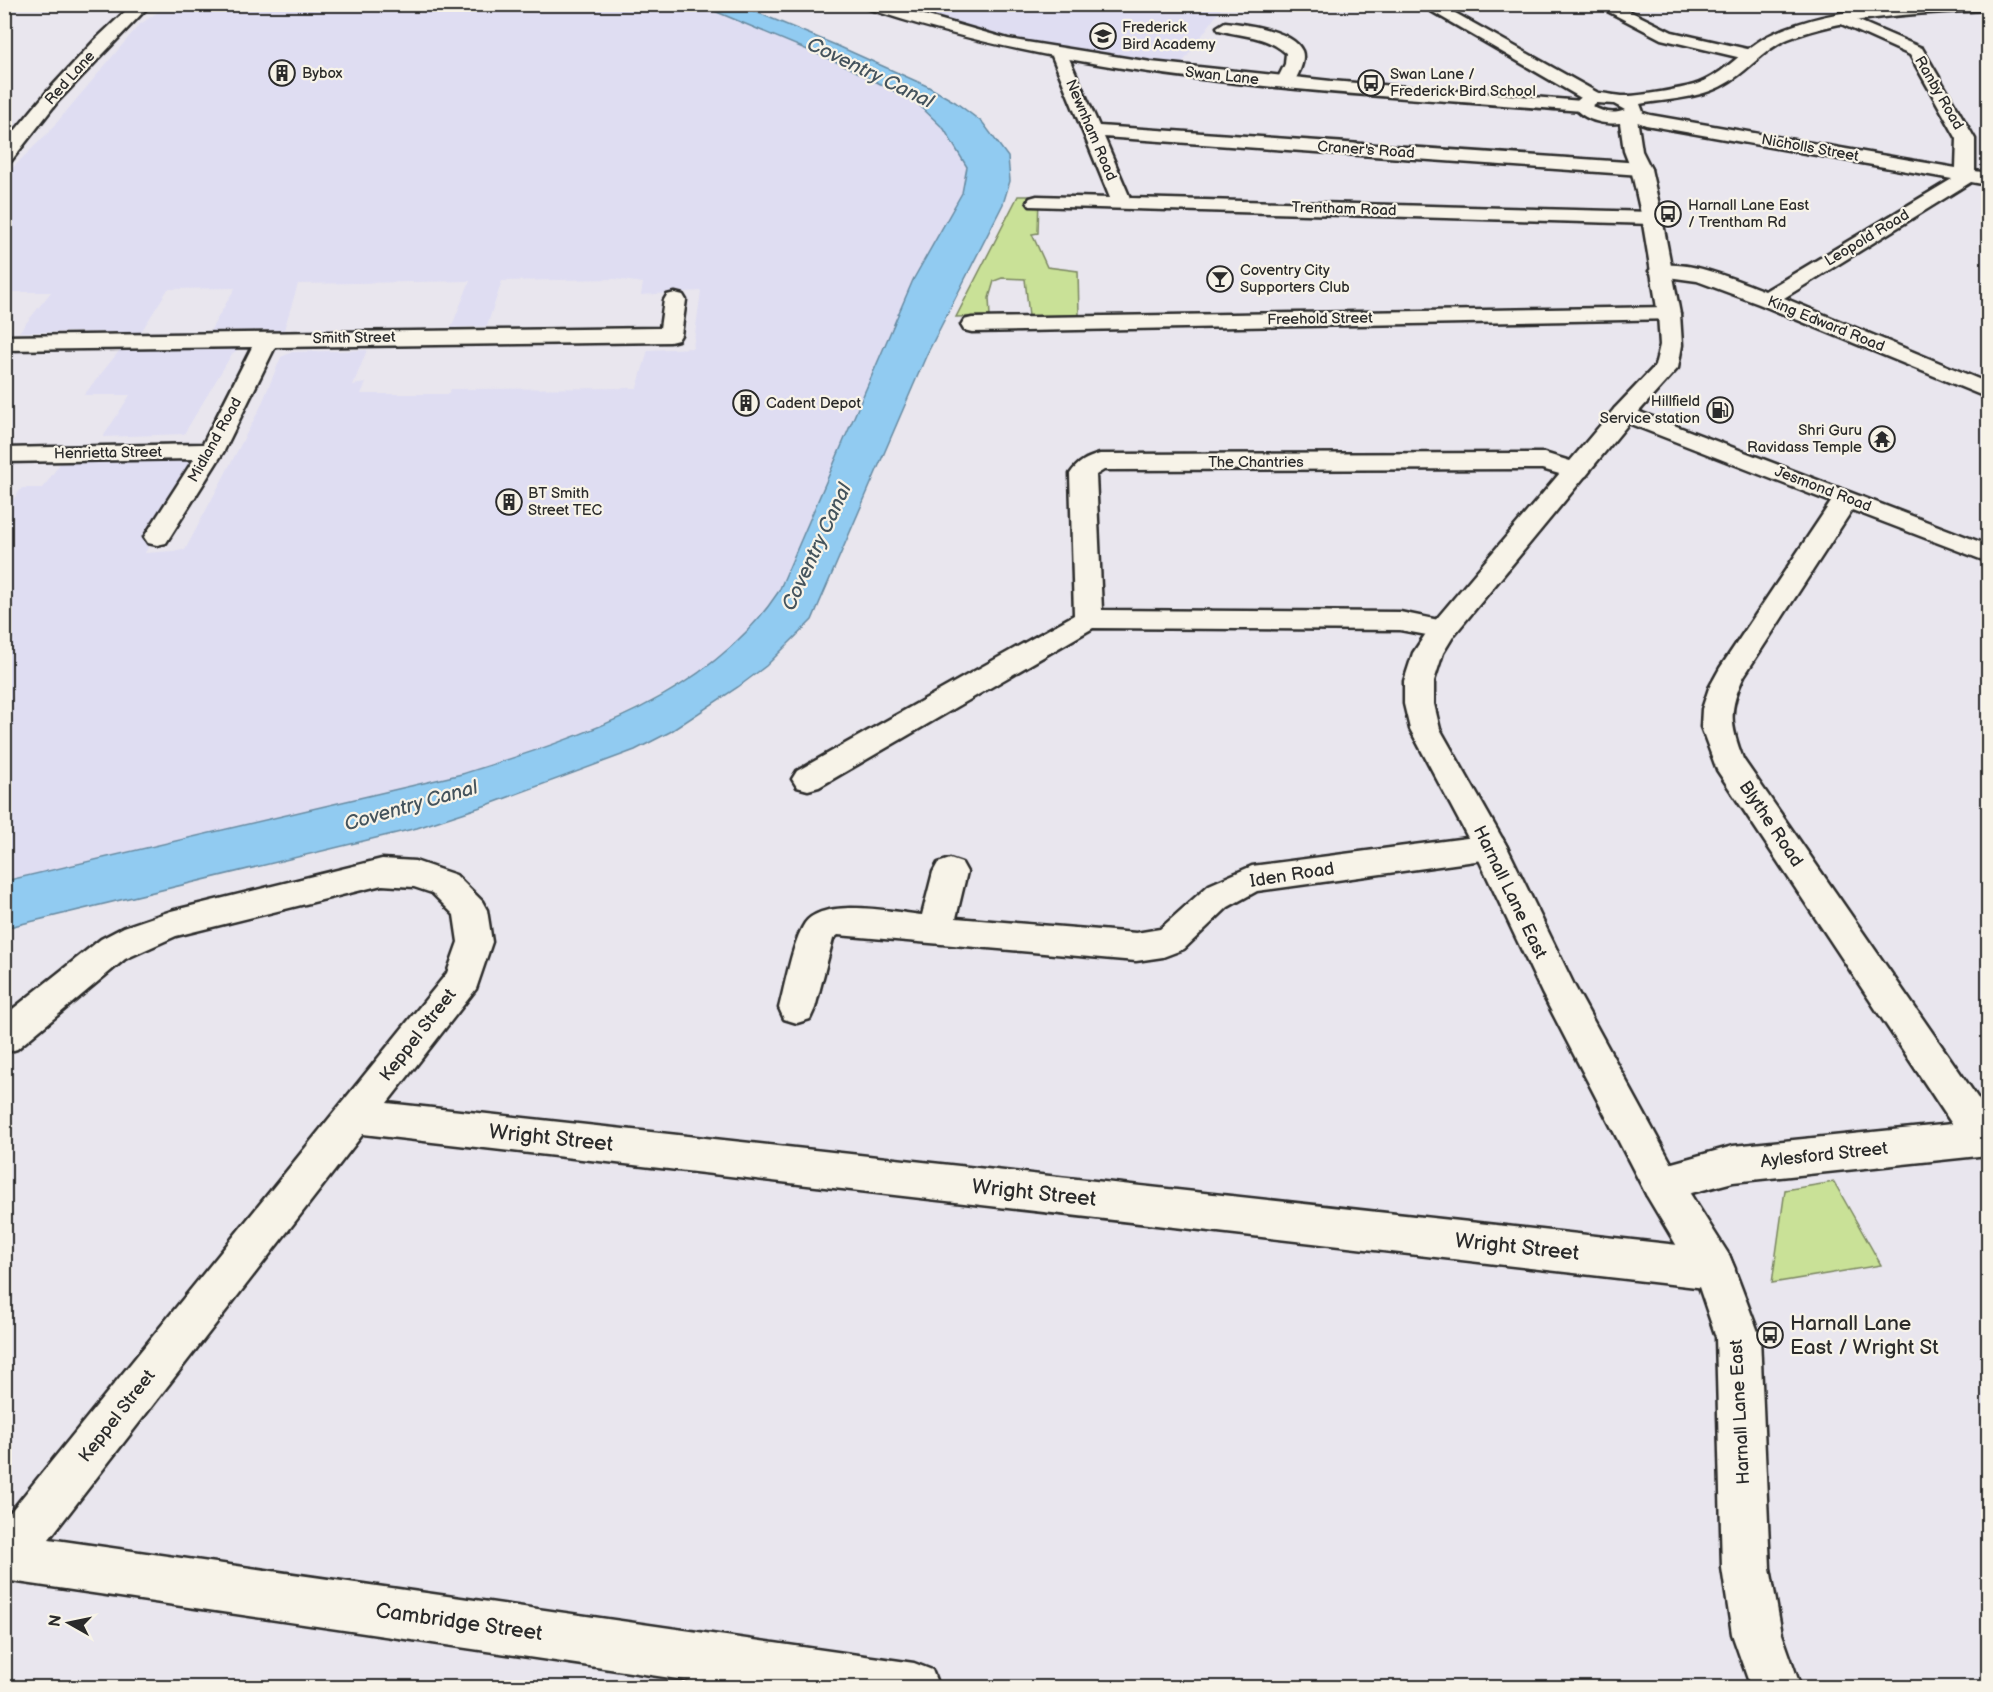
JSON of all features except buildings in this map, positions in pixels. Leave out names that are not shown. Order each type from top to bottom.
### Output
[{"type":"street","name":"Red Lane","points":[[4,157],[60,88],[143,4]]},
{"type":"street","name":"Swan Lane","points":[[869,4],[922,21],[1060,56],[1145,68],[1285,82],[1591,106],[1614,118],[1628,111]]},
{"type":"street","name":"Harnall Lane East","points":[[1427,4],[1591,106],[1620,135],[1637,160]]},
{"type":"street","points":[[1602,4],[1666,36],[1750,55]]},
{"type":"street","points":[[1628,111],[1710,85],[1724,77],[1750,55],[1783,35],[1845,20],[1979,5]]},
{"type":"street","name":"Ranby Road","points":[[1845,20],[1916,52],[1966,139],[1965,175]]},
{"type":"street","points":[[1225,27],[1262,25],[1294,52],[1293,64],[1285,82]]},
{"type":"street","name":"Newnham Road","points":[[1060,56],[1122,203]]},
{"type":"street","name":"Harnall Lane East","points":[[1628,111],[1637,160],[1652,218],[1669,314],[1671,345],[1666,368],[1624,413],[1443,629],[1428,653],[1419,681],[1419,704],[1425,729],[1490,847],[1560,993],[1661,1183],[1714,1269],[1738,1337],[1746,1568],[1757,1634],[1776,1688]]},
{"type":"street","name":"Nicholls Street","points":[[1628,111],[1646,120],[1989,179]]},
{"type":"street","name":"Craner's Road","points":[[1091,131],[1637,160]]},
{"type":"street","name":"Leopold Road","points":[[1767,299],[1963,180],[1965,175]]},
{"type":"street","name":"Trentham Road","points":[[1037,202],[1652,218]]},
{"type":"street","name":"King Edward Road","points":[[1660,271],[1700,275],[1982,381]]},
{"type":"street","name":"Smith Street","points":[[4,343],[669,335],[675,300]]},
{"type":"street","name":"Freehold Street","points":[[972,325],[1669,314]]},
{"type":"street","name":"Midland Road","points":[[157,537],[213,451],[267,339]]},
{"type":"street","name":"Jesmond Road","points":[[1624,413],[1989,554]]},
{"type":"street","name":"Henrietta Street","points":[[4,455],[213,451]]},
{"type":"street","name":"The Chantries","points":[[1088,619],[1083,474],[1089,467],[1100,462],[1544,461],[1577,471]]},
{"type":"street","name":"Blythe Road","points":[[1847,498],[1730,675],[1717,701],[1716,730],[1728,762],[1986,1139]]},
{"type":"street","points":[[808,779],[1088,619],[1400,621],[1443,629]]},
{"type":"street","name":"Iden Road","points":[[797,1008],[817,934],[830,922],[841,921],[1136,947],[1156,946],[1172,940],[1188,928],[1212,900],[1252,879],[1490,847]]},
{"type":"street","name":"Keppel Street","points":[[4,1038],[113,949],[136,937],[171,924],[382,872],[416,874],[444,884],[470,910],[475,942],[463,979],[5,1556]]},
{"type":"street","points":[[936,929],[950,872]]},
{"type":"street","name":"Wright Street","points":[[354,1116],[1714,1269]]},
{"type":"street","name":"Aylesford Street","points":[[1661,1183],[1733,1164],[1986,1139]]},
{"type":"street","name":"Cambridge Street","points":[[5,1556],[914,1688]]},
{"type":"shaded area","points":[[168,5],[700,5],[846,66],[917,103],[944,129],[967,167],[962,193],[913,280],[779,591],[764,614],[717,662],[647,703],[599,726],[536,751],[462,774],[5,881],[4,511],[22,488],[43,488],[61,462],[192,460],[145,553],[185,550],[260,408],[281,357],[292,352],[367,350],[353,385],[366,383],[361,394],[448,394],[451,389],[637,388],[648,350],[693,348],[701,291],[641,295],[643,283],[615,279],[502,281],[487,326],[451,328],[470,281],[298,284],[284,330],[210,331],[235,288],[168,289],[141,332],[19,332],[51,292],[5,292],[5,175],[48,133],[139,25]]},
{"type":"shaded area","name":"Frederick Bird Academy","points":[[893,5],[1230,5],[1223,6],[1181,65],[1057,48]]},
{"type":"shaded area","points":[[238,349],[232,354],[184,434],[103,437],[130,395],[84,395],[120,350]]},
{"type":"green space","points":[[1018,196],[1039,196],[1038,233],[1032,234],[1047,267],[1078,271],[1079,315],[1029,316],[1025,279],[1002,278],[994,281],[989,298],[990,316],[956,317]]},
{"type":"green space","points":[[1834,1182],[1881,1265],[1772,1283],[1785,1190]]},
{"type":"water","name":"Coventry Canal","points":[[700,5],[739,5],[927,86],[955,102],[983,123],[1008,157],[1010,181],[1003,204],[927,354],[812,620],[766,666],[738,687],[670,732],[635,750],[487,805],[417,828],[5,928],[5,881],[462,774],[594,728],[637,709],[678,686],[716,660],[750,628],[779,591],[913,280],[962,193],[967,167],[944,129],[917,103],[846,66]]},
{"type":"place","name":"Frederick Bird Academy","points":[[1103,36]]},
{"type":"place","name":"Bybox","points":[[282,73]]},
{"type":"place","name":"Swan Lane / Frederick Bird School","points":[[1371,83]]},
{"type":"place","name":"Harnall Lane East / Trentham Rd","points":[[1668,214]]},
{"type":"place","name":"Coventry City Supporters Club","points":[[1220,279]]},
{"type":"place","name":"Cadent Depot","points":[[746,403]]},
{"type":"place","name":"Hillfield Service station","points":[[1720,410]]},
{"type":"place","name":"Shri Guru Ravidass Temple","points":[[1882,439]]},
{"type":"place","name":"BT Smith Street TEC","points":[[509,502]]},
{"type":"place","name":"Harnall Lane East / Wright St","points":[[1770,1335]]}]
